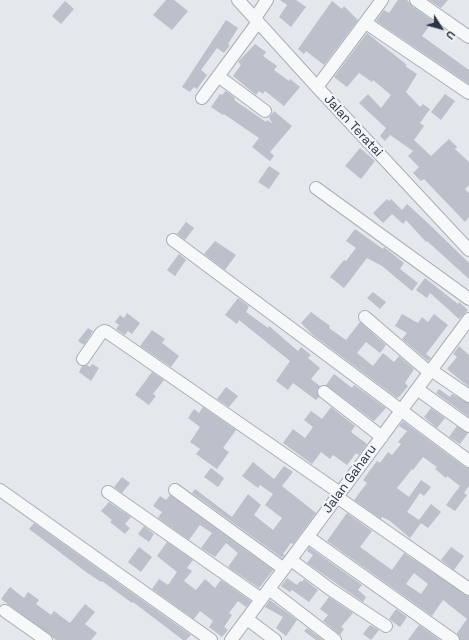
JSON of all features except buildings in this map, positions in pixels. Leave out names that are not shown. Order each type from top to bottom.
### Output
[{"type":"street","name":"Jalan Teratai","points":[[238,0],[469,250]]},
{"type":"street","points":[[202,98],[256,20],[266,0]]},
{"type":"street","points":[[317,87],[382,0]]},
{"type":"street","points":[[416,0],[469,37]]},
{"type":"street","points":[[366,23],[469,93]]},
{"type":"street","points":[[218,76],[265,111]]},
{"type":"street","points":[[316,188],[469,299]]},
{"type":"street","points":[[173,240],[469,461]]},
{"type":"street","points":[[365,317],[430,371],[469,396]]},
{"type":"street","name":"Jalan Gaharu","points":[[231,640],[469,319]]},
{"type":"street","points":[[83,359],[101,333],[104,331],[107,332],[339,495],[469,589]]},
{"type":"street","points":[[417,389],[469,426]]},
{"type":"street","points":[[324,392],[382,436]]},
{"type":"street","points":[[0,490],[211,640]]},
{"type":"street","points":[[174,490],[287,565],[330,589],[386,626]]},
{"type":"street","points":[[108,492],[261,599]]},
{"type":"street","points":[[308,536],[453,640]]},
{"type":"street","points":[[269,589],[335,640]]},
{"type":"street","points":[[5,610],[46,640]]},
{"type":"street","points":[[247,619],[274,640]]}]
